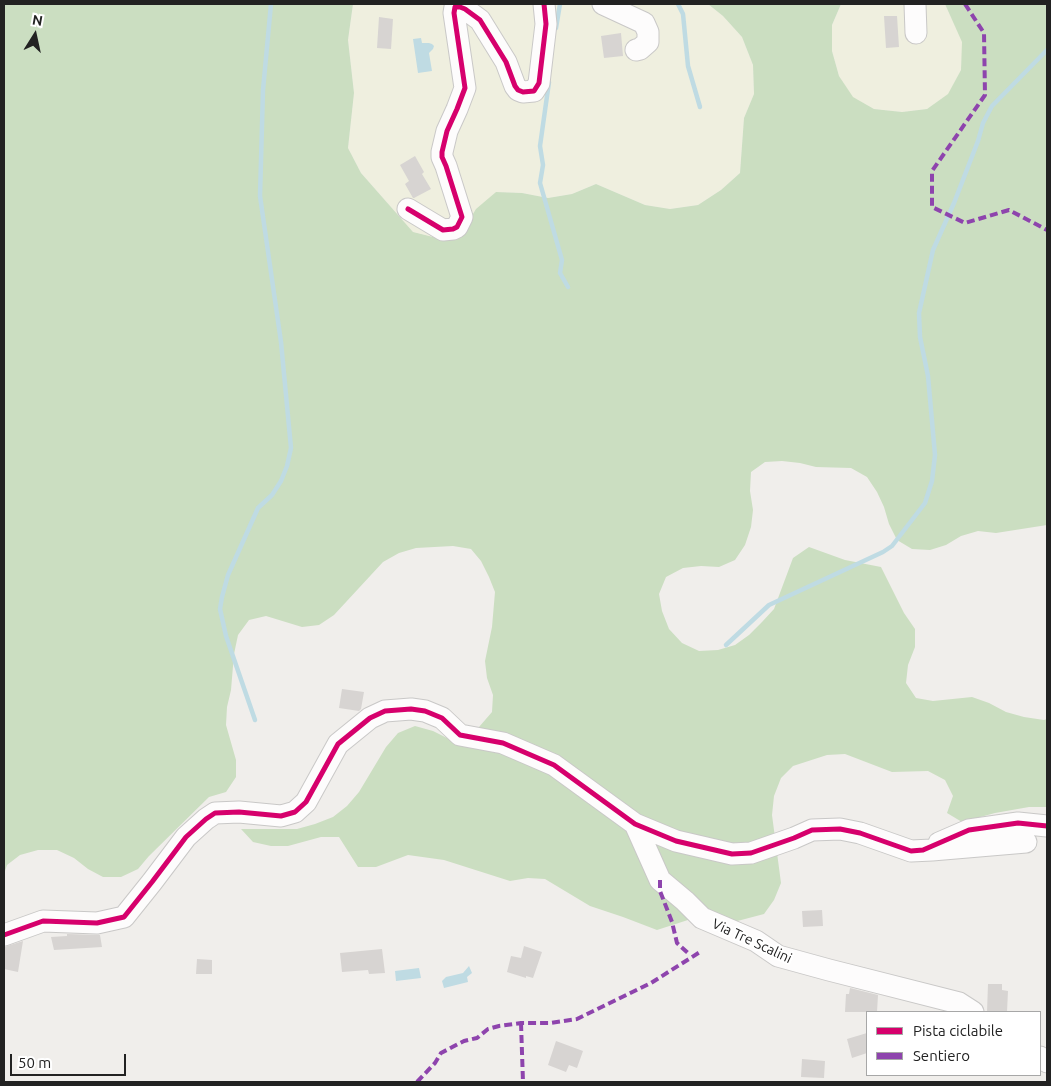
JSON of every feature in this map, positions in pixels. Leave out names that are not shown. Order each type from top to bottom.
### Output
[{"type":"street","points":[[408,209],[443,230],[453,229],[462,217],[442,157],[446,131],[457,109],[464,88],[454,13],[455,7],[465,9],[480,20],[506,62],[515,86],[523,92],[534,91],[538,83],[546,24],[544,4]]},
{"type":"street","points":[[603,4],[644,23],[648,32],[648,42],[636,50]]},
{"type":"street","points":[[915,4],[916,33]]},
{"type":"street","points":[[4,935],[43,921],[97,923],[124,917],[186,837],[206,819],[215,813],[239,812],[281,816],[295,812],[306,802],[338,744],[370,718],[385,712],[411,709],[425,711],[442,718],[460,735],[503,744],[554,765],[635,824],[676,841],[732,854],[751,853],[812,830],[840,829],[860,833],[911,851],[1026,842]]},
{"type":"street","name":"Via Tre Scalini","points":[[635,824],[660,880],[686,901],[702,918],[756,941],[778,956],[959,1003],[971,1011]]},
{"type":"street","points":[[922,850],[969,830],[1018,824],[1047,826]]},
{"type":"green space","points":[[4,4],[353,4],[348,40],[354,93],[348,148],[361,173],[413,232],[437,238],[462,232],[476,209],[496,192],[522,193],[548,198],[572,194],[596,184],[645,205],[670,209],[698,205],[721,190],[740,173],[744,118],[754,94],[753,65],[742,37],[723,16],[708,4],[841,4],[832,25],[832,51],[839,76],[853,97],[874,109],[902,112],[927,109],[948,94],[961,70],[962,42],[945,4],[1047,4],[1047,525],[996,533],[978,531],[961,536],[946,545],[930,550],[912,549],[897,540],[877,492],[867,477],[851,468],[816,467],[782,461],[765,462],[751,472],[750,491],[753,510],[751,527],[745,545],[735,560],[719,567],[683,568],[666,577],[659,594],[662,611],[669,629],[682,643],[699,651],[718,650],[735,645],[749,635],[774,609],[793,558],[809,547],[845,560],[881,567],[904,613],[915,629],[915,647],[908,665],[906,683],[916,698],[933,701],[972,697],[1006,712],[1024,717],[1047,719],[1047,807],[1029,807],[995,813],[962,822],[947,813],[953,796],[945,780],[928,771],[892,772],[845,754],[827,755],[793,766],[781,778],[774,796],[772,815],[781,883],[774,900],[764,914],[726,924],[691,919],[657,930],[590,906],[545,879],[528,878],[510,881],[444,860],[408,855],[376,867],[358,867],[339,837],[321,837],[288,846],[271,846],[253,842],[241,829],[297,829],[333,817],[347,806],[359,792],[386,747],[398,733],[415,726],[433,731],[449,739],[466,742],[492,712],[493,695],[487,678],[485,661],[492,627],[495,592],[489,577],[481,561],[471,549],[453,546],[416,548],[399,553],[383,562],[334,615],[319,625],[302,627],[266,616],[249,620],[238,635],[227,707],[226,725],[236,760],[236,777],[226,792],[209,797],[138,869],[121,877],[103,877],[88,869],[74,858],[57,850],[38,850],[20,855],[7,865],[4,874]]},
{"type":"green space","points":[[353,4],[708,4],[723,16],[742,37],[753,65],[754,94],[744,118],[740,173],[721,190],[698,205],[670,209],[645,205],[596,184],[572,194],[548,198],[522,193],[496,192],[462,232],[437,238],[413,232],[361,173],[348,148],[354,93],[348,40]]},
{"type":"green space","points":[[841,4],[945,4],[963,42],[961,70],[949,94],[927,109],[902,112],[874,109],[852,97],[839,76],[832,51],[832,25]]},
{"type":"water","points":[[421,38],[422,43],[429,43],[434,46],[429,53],[432,71],[418,73],[413,39]]},
{"type":"water","points":[[469,966],[472,973],[467,977],[468,982],[444,988],[442,981],[446,977],[463,973]]},
{"type":"water","points":[[419,968],[421,978],[396,981],[395,971]]},
{"type":"building","points":[[884,16],[897,16],[899,47],[886,48]]},
{"type":"building","points":[[379,17],[393,19],[391,49],[377,48]]},
{"type":"building","points":[[621,33],[623,56],[604,58],[601,36]]},
{"type":"building","points":[[415,156],[424,172],[422,174],[431,189],[413,198],[405,184],[409,181],[400,165]]},
{"type":"building","points":[[342,689],[364,692],[359,711],[339,708]]},
{"type":"building","points":[[822,910],[823,926],[803,927],[802,911]]},
{"type":"building","points":[[67,934],[100,935],[102,947],[54,950],[51,937],[67,936]]},
{"type":"building","points":[[23,941],[18,972],[4,969],[4,947]]},
{"type":"building","points":[[524,946],[542,952],[533,978],[526,976],[526,978],[507,972],[511,956],[521,958]]},
{"type":"building","points":[[382,949],[385,973],[369,974],[368,970],[342,972],[340,953]]},
{"type":"building","points":[[197,959],[212,960],[212,974],[196,974]]},
{"type":"building","points":[[988,984],[1002,984],[1002,990],[1008,991],[1007,1011],[987,1011]]},
{"type":"building","points":[[850,988],[878,995],[877,1011],[845,1012],[846,994],[849,994]]},
{"type":"building","points":[[866,1033],[866,1053],[852,1058],[847,1039]]},
{"type":"building","points":[[556,1041],[583,1051],[577,1068],[569,1065],[566,1072],[548,1065]]},
{"type":"building","points":[[802,1059],[825,1061],[824,1078],[801,1077]]},
{"type":"waterway","points":[[255,720],[226,636],[220,609],[228,575],[258,508],[272,495],[281,481],[291,448],[281,342],[260,196],[263,90],[271,4]]},
{"type":"waterway","points":[[556,28],[560,4]]},
{"type":"waterway","points":[[678,4],[683,14],[688,66],[700,107]]},
{"type":"waterway","points":[[726,645],[769,605],[883,552],[892,546],[925,503],[932,481],[935,455],[928,376],[920,337],[919,313],[933,250],[954,203],[983,123],[992,106],[1047,50]]},
{"type":"waterway","points":[[549,82],[540,146],[543,165],[540,183],[562,260],[560,273],[568,287]]},
{"type":"marked path","points":[[965,4],[984,33],[985,95],[932,171],[932,207],[965,223],[1009,210],[1047,230]]},
{"type":"marked path","points":[[660,880],[660,891],[672,922],[677,943],[689,954]]},
{"type":"marked path","points":[[417,1082],[435,1063],[441,1053],[464,1041],[477,1038],[488,1029],[521,1023],[550,1023],[577,1019],[651,983],[700,952]]},
{"type":"marked path","points":[[521,1023],[523,1082]]},
{"type":"cycle path","points":[[408,209],[443,230],[457,227],[462,217],[442,157],[447,131],[465,88],[454,13],[455,7],[465,9],[480,20],[506,62],[515,86],[523,92],[534,91],[539,83],[546,24],[544,4]]},
{"type":"cycle path","points":[[4,935],[43,921],[97,923],[124,917],[186,837],[206,819],[215,813],[239,812],[281,816],[295,812],[306,802],[338,744],[370,718],[385,711],[411,709],[425,711],[442,718],[460,735],[503,743],[554,765],[635,824],[676,841],[732,854],[751,853],[812,830],[840,829],[860,833],[911,851],[923,850],[969,830],[1018,823],[1047,826]]}]
